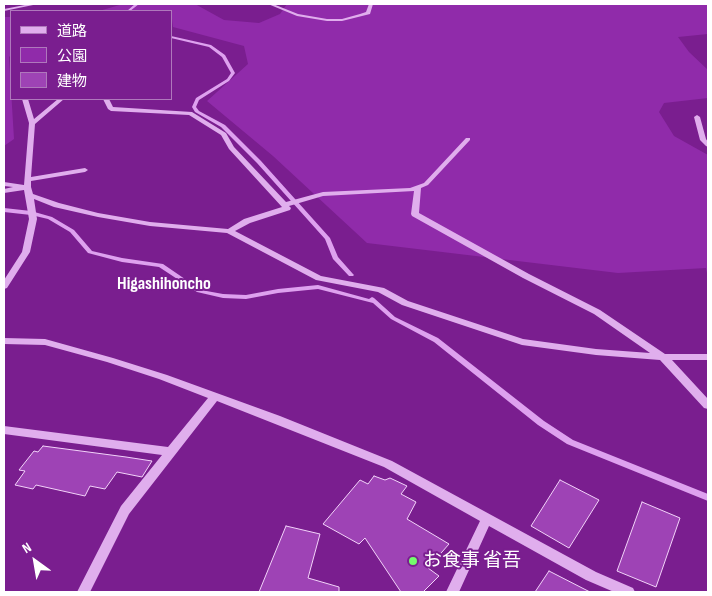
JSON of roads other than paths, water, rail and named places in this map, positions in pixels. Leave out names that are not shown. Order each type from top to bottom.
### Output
[{"type":"street","points":[[4,10],[36,4]]},
{"type":"street","points":[[270,4],[297,15],[327,20],[342,20],[362,16],[368,13],[371,4]]},
{"type":"street","points":[[4,286],[26,252],[33,219],[28,187],[32,123],[25,100]]},
{"type":"street","points":[[32,123],[60,100]]},
{"type":"street","points":[[106,100],[111,110],[190,113],[224,134],[236,154],[287,208],[248,220],[229,231]]},
{"type":"street","points":[[697,117],[703,140],[708,145]]},
{"type":"street","points":[[284,205],[323,194],[411,190],[426,184],[468,140]]},
{"type":"street","points":[[4,192],[85,170]]},
{"type":"street","points":[[4,184],[28,187],[57,205],[98,215],[150,224],[229,231],[319,278],[381,290],[405,302],[522,342],[596,352],[663,357],[708,357]]},
{"type":"street","points":[[418,187],[415,214],[526,276],[597,312],[663,357],[708,405]]},
{"type":"street","points":[[4,342],[44,342],[154,374],[276,419],[388,464],[592,576],[628,592]]},
{"type":"street","points":[[83,592],[125,510],[214,397]]},
{"type":"street","points":[[4,430],[171,452]]},
{"type":"street","points":[[452,592],[487,518]]},
{"type":"waterway","points":[[129,10],[137,4]]},
{"type":"waterway","points":[[172,37],[210,46],[224,56],[233,73],[228,80],[197,99],[194,107],[197,112],[223,126],[259,162],[328,239],[335,258],[351,275]]},
{"type":"waterway","points":[[4,210],[31,213],[50,218],[72,231],[90,252],[122,260],[161,265],[199,291],[223,296],[246,297],[278,291],[318,287],[375,302]]},
{"type":"waterway","points":[[372,299],[393,318],[436,340],[541,423],[570,442],[708,498]]},
{"type":"place","name":"お食事 省吾","points":[[413,561]]},
{"type":"district","name":"Higashihoncho","points":[[164,284]]}]
